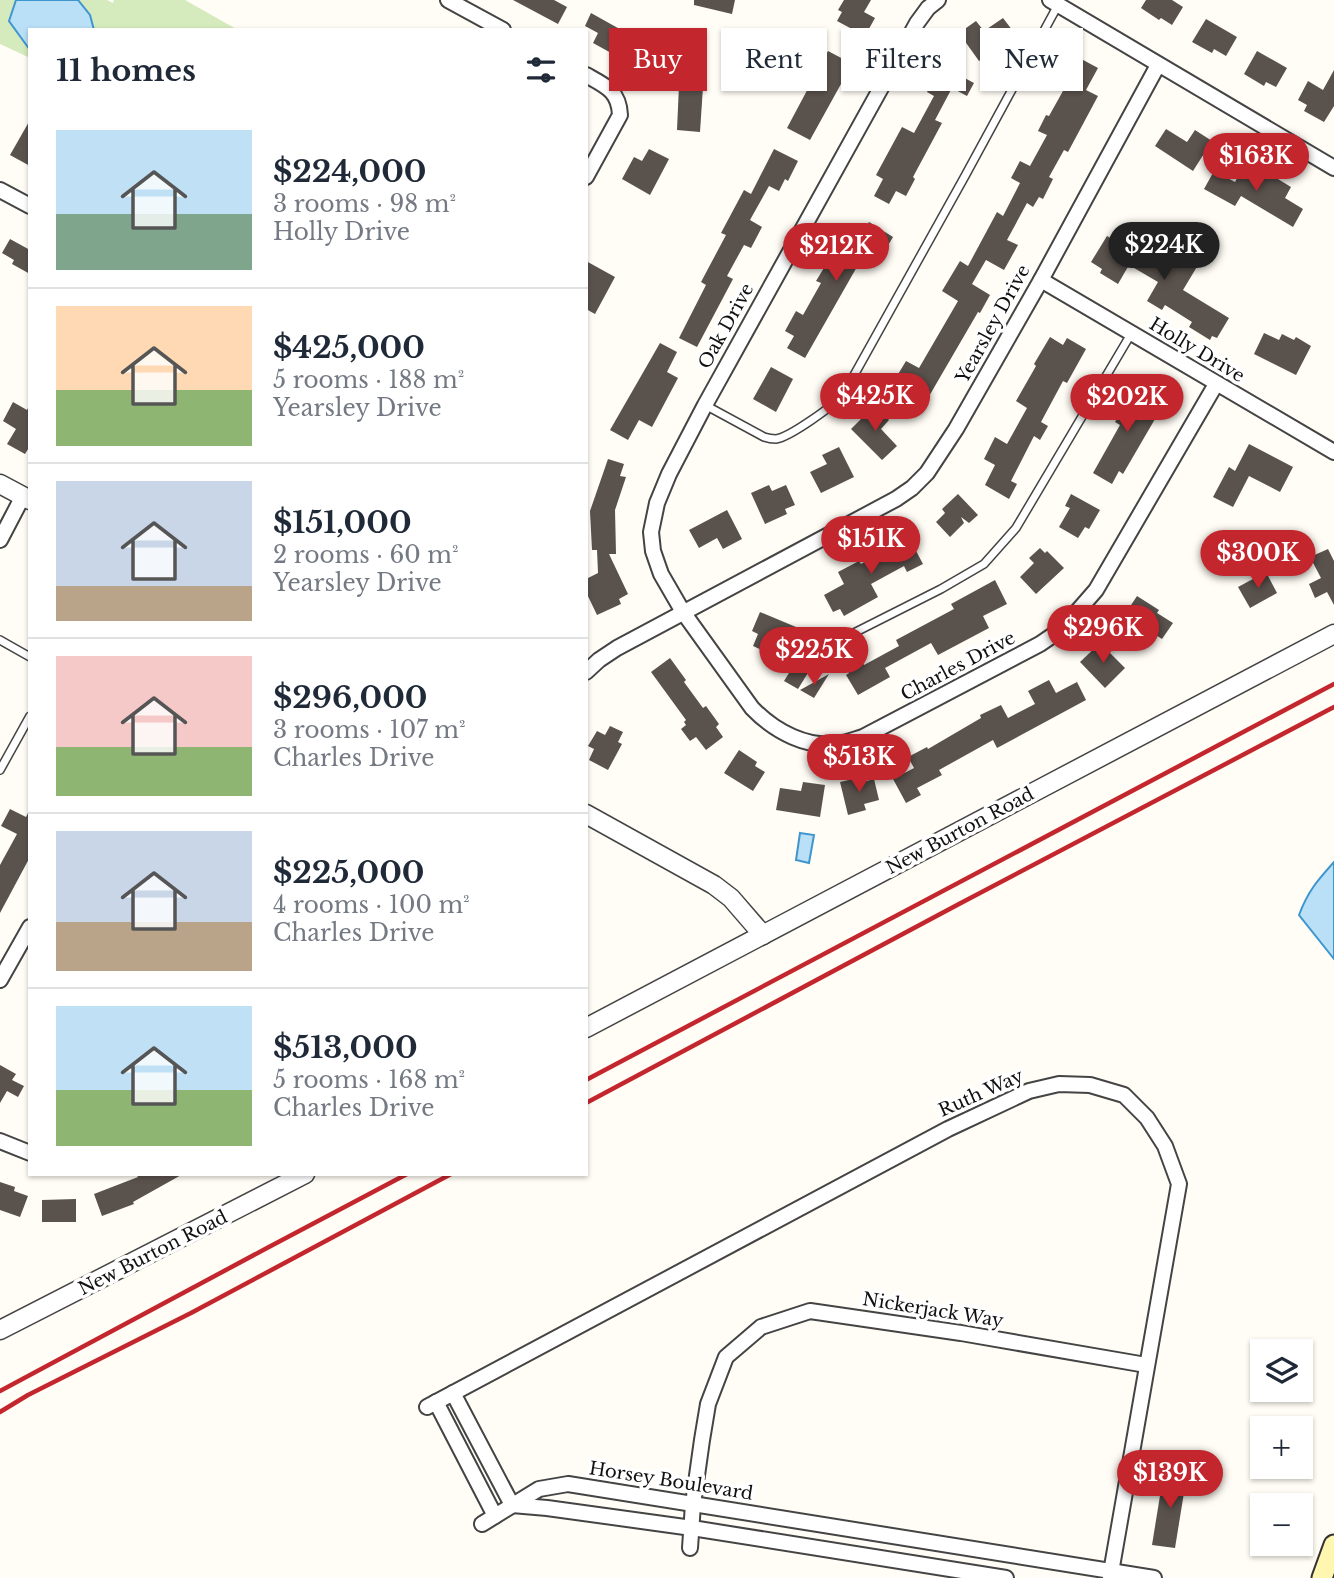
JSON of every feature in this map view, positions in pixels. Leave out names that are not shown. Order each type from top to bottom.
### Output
[{"type":"main road","points":[[1322,1578],[1334,1545]]},
{"type":"street","points":[[448,0],[499,28]]},
{"type":"street","name":"Oak Drive","points":[[683,612],[661,574],[653,551],[651,533],[657,503],[669,474],[917,23],[938,0]]},
{"type":"street","points":[[1054,2],[1334,168]]},
{"type":"street","name":"Yearsley Drive","points":[[588,670],[617,648],[880,508],[912,488],[927,473],[956,429],[1041,280],[1158,65]]},
{"type":"street","points":[[588,76],[614,92],[620,103],[620,115],[588,173]]},
{"type":"street","points":[[0,190],[28,205]]},
{"type":"street","name":"Holly Drive","points":[[1041,280],[1334,452]]},
{"type":"street","name":"Charles Drive","points":[[683,612],[763,720],[799,739],[820,744],[840,744],[863,737],[1040,644],[1078,612],[1096,590],[1216,384]]},
{"type":"street","points":[[0,484],[26,498],[0,540]]},
{"type":"street","name":"New Burton Road","points":[[588,1027],[1334,634]]},
{"type":"street","points":[[588,815],[714,886],[731,898],[763,936]]},
{"type":"street","points":[[0,980],[28,931]]},
{"type":"street","name":"Ruth Way","points":[[489,1520],[431,1405],[948,1129],[1028,1091],[1059,1084],[1090,1085],[1124,1095],[1147,1118],[1165,1146],[1179,1184],[1111,1575]]},
{"type":"street","points":[[0,1141],[28,1152]]},
{"type":"street","name":"New Burton Road","points":[[2,1326],[301,1176]]},
{"type":"street","name":"Nickerjack Way","points":[[693,1504],[708,1404],[726,1357],[761,1327],[810,1311],[961,1333],[1146,1365]]},
{"type":"street","points":[[453,1393],[512,1505],[692,1528],[1006,1578]]},
{"type":"street","name":"Horsey Boulevard","points":[[489,1520],[539,1489],[568,1484],[1111,1575],[1154,1578]]},
{"type":"street","points":[[690,1548],[693,1504]]},
{"type":"lane","points":[[705,405],[764,438],[775,439],[785,436],[834,404],[843,395],[965,176],[1054,2]]},
{"type":"lane","points":[[836,642],[984,564],[1016,528],[1131,334]]},
{"type":"lane","points":[[0,640],[28,656]]},
{"type":"lane","points":[[0,770],[28,720]]},
{"type":"green space","points":[[0,0],[107,0],[113,3],[114,0],[185,0],[234,28],[28,28],[28,57],[0,44]]},
{"type":"water","points":[[16,0],[78,0],[90,15],[93,28],[28,28],[28,47],[9,21]]},
{"type":"water","points":[[800,833],[814,835],[809,863],[796,860]]},
{"type":"water","points":[[1334,862],[1334,959],[1299,915],[1306,899]]},
{"type":"building","points":[[513,0],[554,0],[567,7],[558,24]]},
{"type":"building","points":[[694,0],[735,0],[732,14],[694,5]]},
{"type":"building","points":[[844,0],[871,0],[864,12],[875,18],[869,28],[850,28],[837,21],[842,12],[838,10]]},
{"type":"building","points":[[1146,0],[1172,0],[1183,7],[1172,25],[1141,8]]},
{"type":"building","points":[[591,13],[618,28],[609,28],[609,52],[593,43],[598,33],[585,26]]},
{"type":"building","points":[[1003,18],[1011,28],[988,28]]},
{"type":"building","points":[[1206,19],[1237,37],[1226,56],[1214,49],[1212,53],[1192,42]]},
{"type":"building","points":[[976,21],[982,28],[979,61],[966,43],[966,28]]},
{"type":"building","points":[[828,51],[841,58],[841,84],[810,140],[787,128],[807,91],[827,91]]},
{"type":"building","points":[[1257,51],[1287,68],[1276,87],[1266,82],[1264,86],[1244,74]]},
{"type":"building","points":[[1083,60],[1098,68],[1086,90],[1098,96],[1068,152],[1064,150],[1049,177],[1053,179],[1043,199],[1039,197],[1033,207],[1027,203],[1007,240],[1018,245],[1004,270],[986,260],[972,284],[990,295],[921,410],[900,397],[908,383],[897,376],[906,361],[919,368],[958,301],[942,291],[960,261],[968,266],[997,212],[1003,216],[1020,183],[1011,178],[1020,161],[1030,166],[1047,135],[1038,131],[1046,115],[1049,116],[1063,91],[1083,91]]},
{"type":"building","points":[[1334,70],[1334,106],[1324,122],[1304,111],[1307,105],[1298,100],[1308,81],[1323,90]]},
{"type":"building","points":[[966,79],[974,83],[967,96],[958,91],[966,91]]},
{"type":"building","points":[[679,91],[703,91],[700,132],[677,130]]},
{"type":"building","points":[[950,91],[935,120],[942,123],[913,177],[915,179],[906,196],[896,191],[889,204],[874,196],[883,179],[876,175],[902,127],[914,133],[934,96],[927,92]]},
{"type":"building","points":[[28,124],[28,165],[10,155]]},
{"type":"building","points":[[1166,129],[1187,142],[1195,130],[1212,141],[1193,171],[1155,146]]},
{"type":"building","points":[[649,149],[669,159],[650,195],[622,179],[634,157],[642,161]]},
{"type":"building","points":[[774,149],[798,161],[788,181],[785,179],[779,191],[769,186],[750,220],[762,227],[751,248],[744,245],[727,276],[733,279],[697,347],[679,338],[706,285],[701,282],[726,235],[721,233],[744,190],[751,194]]},
{"type":"building","points":[[1245,164],[1291,187],[1285,198],[1303,209],[1293,227],[1241,196],[1235,206],[1204,189],[1214,171],[1235,182]]},
{"type":"building","points":[[869,222],[893,237],[876,266],[862,258],[805,358],[787,348],[794,336],[785,331],[796,311],[803,315],[821,283],[816,281],[850,225],[862,233]]},
{"type":"building","points":[[1107,236],[1114,240],[1117,236],[1130,243],[1127,249],[1151,265],[1157,255],[1171,263],[1184,243],[1204,255],[1183,290],[1229,318],[1217,338],[1212,336],[1210,340],[1189,327],[1192,322],[1165,305],[1162,310],[1147,301],[1158,282],[1129,265],[1118,284],[1100,273],[1102,269],[1091,262]]},
{"type":"building","points":[[10,239],[28,249],[28,273],[12,264],[14,260],[2,253]]},
{"type":"building","points":[[588,262],[615,277],[595,314],[588,310]]},
{"type":"building","points":[[1264,333],[1279,340],[1282,334],[1294,340],[1296,337],[1311,346],[1296,375],[1254,354]]},
{"type":"building","points":[[1050,337],[1063,345],[1067,338],[1086,349],[1067,383],[1063,381],[1041,422],[1048,426],[1040,440],[1034,436],[1011,481],[1017,484],[1009,499],[985,485],[995,465],[984,459],[995,437],[1007,444],[1027,408],[1016,401]]},
{"type":"building","points":[[660,343],[677,352],[667,372],[678,378],[652,427],[639,420],[628,440],[610,430]]},
{"type":"building","points":[[771,367],[793,379],[776,412],[753,399]]},
{"type":"building","points":[[1138,382],[1156,392],[1144,413],[1155,419],[1123,474],[1119,471],[1112,484],[1093,473],[1120,425],[1115,422]]},
{"type":"building","points":[[13,402],[27,410],[28,408],[28,449],[25,454],[7,444],[16,429],[3,421]]},
{"type":"building","points":[[875,405],[889,420],[881,429],[897,446],[882,460],[851,429]]},
{"type":"building","points":[[1249,444],[1293,467],[1280,492],[1249,476],[1233,507],[1213,497],[1229,467],[1235,471]]},
{"type":"building","points":[[839,447],[854,477],[821,493],[810,472],[827,464],[822,455]]},
{"type":"building","points":[[608,459],[624,464],[620,476],[626,477],[615,510],[616,554],[609,554],[628,594],[619,599],[621,604],[597,615],[588,596],[588,578],[598,573],[597,550],[592,550],[590,511]]},
{"type":"building","points":[[769,485],[772,491],[786,485],[795,505],[785,509],[787,514],[765,524],[751,493]]},
{"type":"building","points":[[958,494],[978,515],[969,523],[961,517],[964,523],[950,537],[936,522],[945,513],[942,509]]},
{"type":"building","points":[[1071,494],[1100,510],[1089,529],[1085,527],[1078,538],[1059,527],[1070,508],[1065,506]]},
{"type":"building","points":[[727,510],[742,539],[723,549],[717,538],[699,548],[689,530]]},
{"type":"building","points":[[907,534],[923,564],[907,572],[904,566],[871,584],[878,597],[844,616],[840,609],[833,612],[824,595],[844,584],[838,572],[859,561],[861,564],[889,549],[887,545]]},
{"type":"building","points":[[1040,548],[1045,553],[1047,551],[1064,568],[1036,594],[1020,577],[1034,563],[1029,558]]},
{"type":"building","points":[[1328,549],[1334,561],[1334,605],[1327,592],[1315,598],[1309,584],[1321,578],[1310,557]]},
{"type":"building","points":[[1266,572],[1277,593],[1250,608],[1238,587]]},
{"type":"building","points":[[995,580],[1007,604],[983,616],[989,628],[938,655],[931,643],[885,668],[890,677],[858,695],[846,675],[849,673],[845,665],[859,657],[864,665],[899,646],[896,640],[954,609],[951,604]]},
{"type":"building","points":[[1137,596],[1173,623],[1162,639],[1148,630],[1140,643],[1116,628]]},
{"type":"building","points":[[760,612],[796,627],[788,645],[779,641],[773,655],[753,646],[758,634],[752,631]]},
{"type":"building","points":[[1100,643],[1125,668],[1105,688],[1080,662]]},
{"type":"building","points":[[799,657],[814,663],[798,689],[784,681]]},
{"type":"building","points":[[670,658],[703,708],[706,706],[719,724],[716,727],[723,737],[706,750],[696,737],[690,741],[681,729],[686,725],[686,720],[651,672]]},
{"type":"building","points":[[829,674],[814,698],[800,690]]},
{"type":"building","points":[[1049,680],[1056,693],[1077,682],[1086,700],[997,748],[993,740],[939,770],[942,775],[917,788],[921,795],[906,803],[893,779],[914,768],[908,757],[927,747],[928,749],[981,718],[980,715],[1001,705],[1008,718],[1035,704],[1028,691]]},
{"type":"building","points":[[610,726],[623,732],[618,742],[622,744],[608,770],[589,760],[594,749],[588,746],[597,731],[605,735]]},
{"type":"building","points":[[739,750],[757,762],[755,766],[765,772],[753,791],[724,773]]},
{"type":"building","points":[[862,777],[863,782],[874,779],[879,800],[864,804],[866,810],[848,815],[840,782]]},
{"type":"building","points":[[803,782],[825,785],[820,817],[776,810],[780,788],[801,791]]},
{"type":"building","points":[[10,809],[26,817],[28,813],[28,861],[0,913],[0,865],[17,834],[1,826]]},
{"type":"building","points":[[0,1065],[16,1074],[12,1080],[24,1086],[18,1097],[7,1091],[0,1103]]},
{"type":"building","points":[[179,1176],[133,1202],[134,1204],[102,1216],[94,1194],[138,1177]]},
{"type":"building","points":[[0,1182],[15,1187],[14,1191],[28,1196],[20,1217],[0,1210]]},
{"type":"building","points":[[76,1199],[76,1222],[42,1222],[42,1200]]},
{"type":"building","points":[[1164,1471],[1187,1474],[1175,1548],[1152,1545]]},
{"type":"railway","points":[[588,1079],[1334,684]]},
{"type":"railway","points":[[588,1102],[1334,707]]},
{"type":"railway","points":[[0,1391],[403,1176]]},
{"type":"railway","points":[[0,1412],[447,1176]]}]
